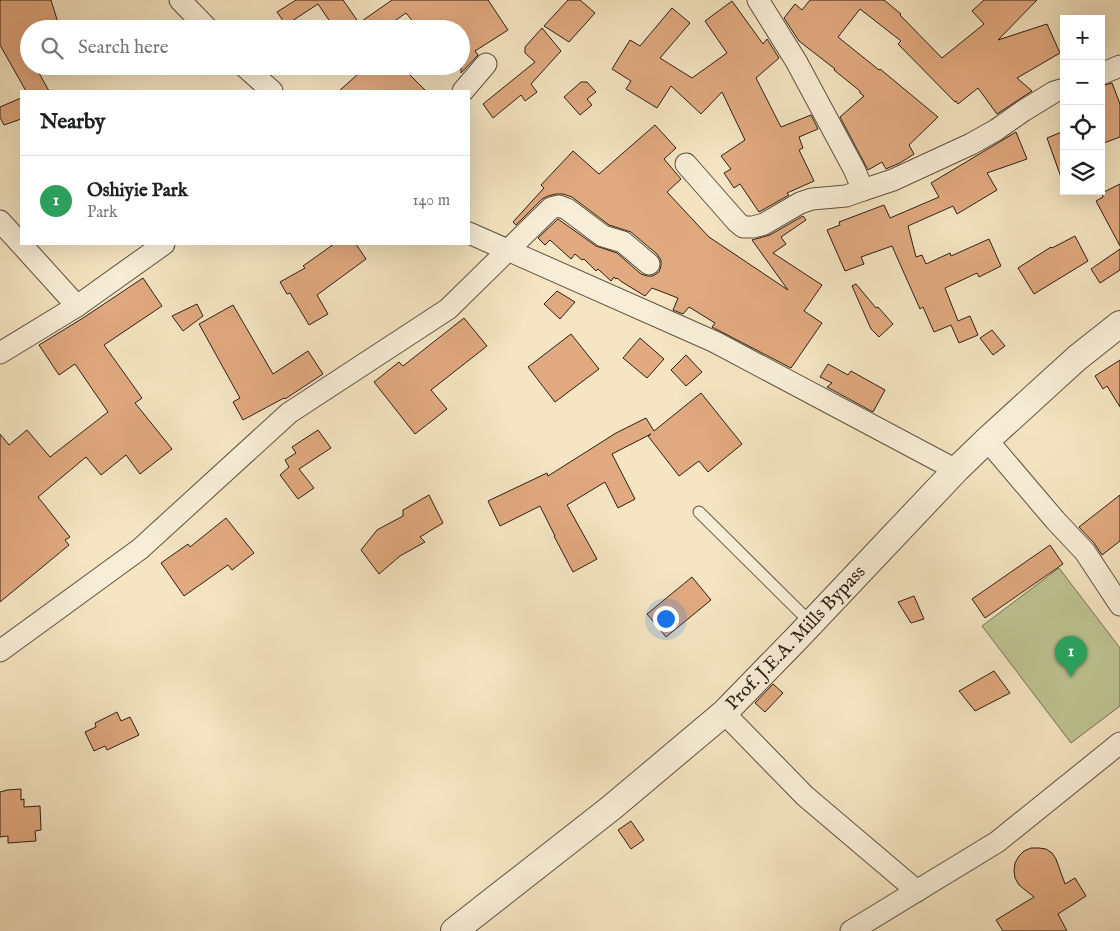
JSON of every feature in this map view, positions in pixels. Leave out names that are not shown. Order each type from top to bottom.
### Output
[{"type":"street","points":[[180,0],[199,20]]},
{"type":"street","points":[[758,0],[796,61],[854,169],[863,190]]},
{"type":"street","points":[[464,90],[486,64]]},
{"type":"street","points":[[1105,72],[1120,66]]},
{"type":"street","points":[[254,75],[271,90]]},
{"type":"street","points":[[686,164],[737,222],[743,227],[752,227],[764,224],[789,208],[812,199],[846,196],[893,180],[972,144],[1054,92],[1060,90]]},
{"type":"street","points":[[0,651],[140,549],[289,413],[448,309],[551,208],[559,206],[567,209],[603,236],[623,242],[649,264]]},
{"type":"street","points":[[0,221],[20,243]]},
{"type":"street","points":[[470,233],[715,342],[956,470]]},
{"type":"street","points":[[22,245],[77,306]]},
{"type":"street","points":[[0,353],[77,306],[163,245]]},
{"type":"street","name":"Prof. J.E.A. Mills Bypass","points":[[454,931],[611,808],[724,712],[956,470],[1077,358],[1120,324]]},
{"type":"street","points":[[987,440],[1055,520],[1085,552],[1120,605]]},
{"type":"street","points":[[724,712],[805,796],[918,891]]},
{"type":"street","points":[[851,931],[997,842],[1120,744]]},
{"type":"lane","points":[[699,512],[811,623]]},
{"type":"green space","points":[[1059,568],[1120,648],[1120,706],[1071,743],[982,626]]},
{"type":"building","points":[[0,0],[51,0],[57,20],[20,20],[20,75],[40,75],[48,90],[25,90],[0,45]]},
{"type":"building","points":[[296,0],[343,0],[357,20],[329,20],[318,4],[294,20],[283,20],[277,12]]},
{"type":"building","points":[[392,0],[488,0],[508,30],[475,51],[478,55],[470,63],[470,20],[412,20],[406,13],[396,20],[363,20]]},
{"type":"building","points":[[568,0],[580,0],[595,13],[569,42],[544,26]]},
{"type":"building","points":[[810,0],[884,0],[901,14],[942,58],[984,24],[972,11],[984,0],[1037,0],[998,40],[1047,24],[1060,53],[1017,78],[1032,91],[997,114],[978,88],[958,104],[955,102],[898,44],[901,41],[860,9],[838,37],[938,117],[909,145],[914,154],[886,169],[882,162],[868,170],[840,117],[864,96],[835,69],[799,41],[784,18],[795,4],[802,10]]},
{"type":"building","points":[[732,1],[763,44],[767,39],[779,58],[756,78],[781,127],[811,115],[818,129],[799,137],[803,148],[799,150],[814,181],[787,193],[789,195],[759,212],[740,184],[734,188],[724,173],[731,169],[721,156],[745,140],[722,92],[701,114],[671,86],[657,108],[626,89],[631,81],[612,69],[630,40],[640,46],[672,8],[690,23],[660,58],[692,78],[727,53],[705,21]]},
{"type":"building","points":[[542,28],[561,51],[531,84],[537,92],[525,101],[521,95],[493,118],[483,104],[535,62],[525,53],[525,47]]},
{"type":"building","points":[[357,75],[410,75],[425,90],[340,90]]},
{"type":"building","points":[[581,82],[587,82],[596,92],[587,99],[592,105],[580,115],[564,97]]},
{"type":"building","points":[[1112,83],[1120,104],[1120,137],[1105,143],[1105,105],[1105,85]]},
{"type":"building","points":[[20,98],[20,119],[4,125],[0,117],[0,107]]},
{"type":"building","points":[[655,125],[676,148],[664,159],[681,179],[667,192],[709,237],[788,290],[752,240],[770,235],[803,216],[806,220],[781,237],[786,244],[773,253],[822,285],[804,311],[822,323],[791,368],[712,327],[715,323],[689,307],[683,314],[673,310],[678,298],[652,288],[645,296],[617,278],[614,277],[611,281],[598,269],[596,271],[584,259],[582,260],[575,254],[571,259],[550,240],[545,245],[538,238],[558,219],[596,246],[617,253],[641,274],[653,276],[659,272],[661,260],[657,254],[631,232],[609,225],[572,197],[563,194],[548,196],[542,199],[516,225],[513,222],[544,188],[541,185],[573,151],[599,174]]},
{"type":"building","points":[[1016,132],[1027,159],[987,173],[997,190],[957,214],[953,206],[908,226],[916,257],[922,255],[926,264],[950,253],[951,256],[989,239],[1001,266],[979,277],[977,273],[945,288],[958,321],[970,316],[978,335],[959,343],[951,325],[934,332],[923,307],[920,309],[892,246],[861,257],[864,264],[845,271],[827,230],[840,225],[839,222],[884,205],[890,218],[939,197],[931,183]]},
{"type":"building","points":[[1060,133],[1060,174],[1047,138]]},
{"type":"building","points":[[1120,184],[1120,246],[1096,201],[1105,195],[1105,192]]},
{"type":"building","points":[[1075,236],[1088,261],[1034,294],[1018,268],[1051,247]]},
{"type":"building","points":[[333,245],[357,245],[366,259],[317,295],[328,314],[309,325],[290,293],[287,294],[280,282],[305,268],[303,266]]},
{"type":"building","points":[[1120,249],[1120,270],[1100,283],[1091,269]]},
{"type":"building","points":[[143,278],[162,306],[104,345],[142,398],[135,403],[172,449],[140,474],[126,455],[101,475],[86,457],[38,497],[70,537],[65,540],[69,545],[0,602],[0,434],[9,445],[27,430],[50,457],[108,412],[75,364],[59,375],[39,345]]},
{"type":"building","points":[[856,284],[876,308],[878,307],[893,324],[879,337],[871,329],[852,286]]},
{"type":"building","points":[[557,291],[575,302],[560,319],[544,304]]},
{"type":"building","points":[[197,304],[203,316],[183,331],[172,316]]},
{"type":"building","points":[[233,305],[273,374],[308,351],[323,374],[285,399],[243,420],[233,402],[240,398],[199,324]]},
{"type":"building","points":[[464,318],[487,346],[431,390],[447,409],[415,434],[374,382],[399,362],[403,366]]},
{"type":"building","points":[[992,330],[1005,346],[993,355],[980,338]]},
{"type":"building","points":[[571,334],[599,369],[555,402],[528,367]]},
{"type":"building","points":[[640,338],[664,359],[647,378],[623,358]]},
{"type":"building","points":[[686,355],[702,372],[686,386],[671,370]]},
{"type":"building","points":[[1120,360],[1120,407],[1107,386],[1103,389],[1095,376]]},
{"type":"building","points":[[828,364],[848,375],[851,371],[885,390],[873,412],[827,387],[832,383],[820,377]]},
{"type":"building","points":[[701,393],[742,444],[708,472],[699,461],[679,476],[648,436],[651,434],[612,454],[635,499],[618,508],[605,482],[567,505],[597,559],[573,572],[540,506],[500,526],[488,501],[547,473],[548,476],[616,433],[646,418],[654,431]]},
{"type":"building","points":[[318,430],[331,448],[299,469],[314,488],[298,499],[280,475],[289,467],[285,460],[296,453],[292,447]]},
{"type":"building","points":[[429,495],[443,523],[420,537],[425,542],[400,556],[379,574],[361,550],[377,530],[403,516],[403,510]]},
{"type":"building","points":[[1120,495],[1120,541],[1102,555],[1079,527]]},
{"type":"building","points":[[226,518],[254,553],[232,570],[228,565],[184,596],[161,563],[188,544],[190,547]]},
{"type":"building","points":[[1050,545],[1063,564],[985,618],[972,599]]},
{"type":"building","points":[[692,577],[711,600],[666,637],[647,614]]},
{"type":"building","points":[[914,596],[924,619],[911,623],[898,602]]},
{"type":"building","points":[[994,671],[1010,693],[975,711],[959,691]]},
{"type":"building","points":[[773,684],[783,693],[765,712],[755,703]]},
{"type":"building","points":[[117,712],[121,721],[130,717],[139,735],[107,750],[105,746],[94,751],[85,732],[96,727],[95,723]]},
{"type":"building","points":[[21,789],[21,800],[24,799],[24,807],[40,806],[41,830],[35,831],[36,841],[8,843],[8,836],[0,837],[0,792]]},
{"type":"building","points":[[631,821],[644,840],[631,849],[618,830]]},
{"type":"building","points":[[1031,848],[1046,849],[1052,853],[1065,884],[1075,878],[1086,896],[1058,914],[1067,931],[1003,931],[996,920],[1034,897],[1019,885],[1014,871],[1015,863],[1019,856]]},
{"type":"place","name":"Oshiyie Park","points":[[1071,677]]}]
